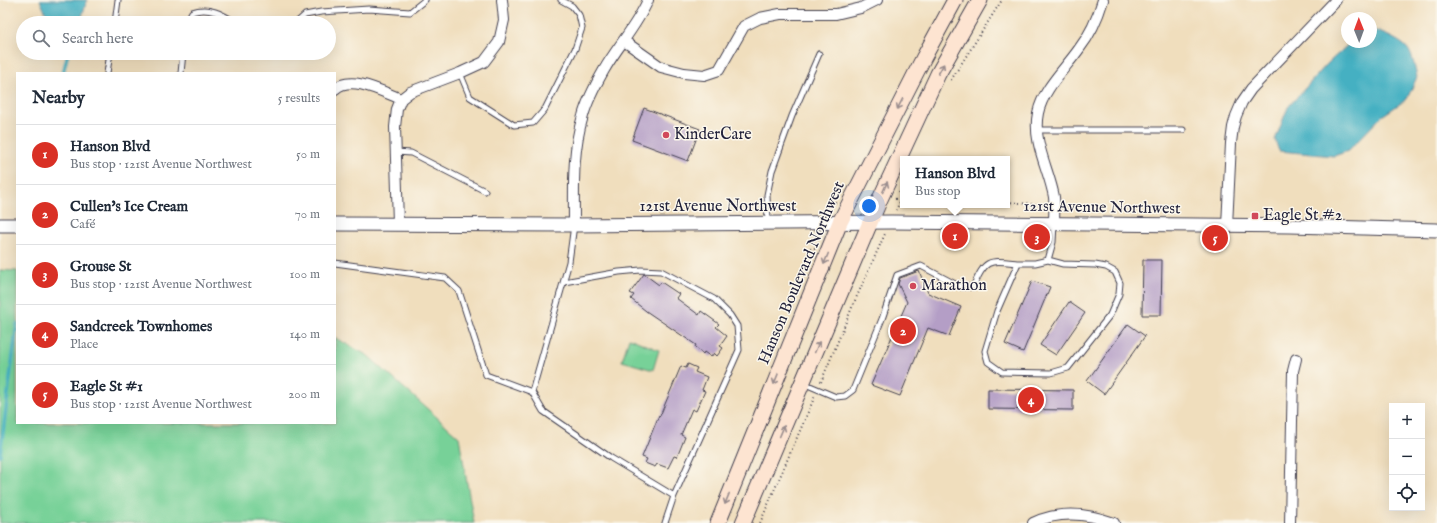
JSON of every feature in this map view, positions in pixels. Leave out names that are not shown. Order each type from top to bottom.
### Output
[{"type":"main road","name":"Hanson Boulevard Northwest","points":[[718,523],[840,222],[924,57],[955,0]]},
{"type":"main road","points":[[743,523],[869,222],[938,74],[980,0]]},
{"type":"street","points":[[398,223],[395,127],[397,109],[401,99],[410,92],[484,62],[499,42],[504,20],[502,0]]},
{"type":"street","points":[[574,225],[575,165],[583,115],[604,69],[624,40],[648,0]]},
{"type":"street","points":[[624,40],[660,67],[684,73],[704,75],[719,70],[744,26],[760,18],[780,14],[836,14],[861,8],[877,0]]},
{"type":"street","points":[[1054,224],[1054,197],[1039,146],[1037,130],[1038,113],[1049,87],[1080,48],[1092,28],[1103,0]]},
{"type":"street","points":[[1227,226],[1231,143],[1236,116],[1242,102],[1251,90],[1336,0]]},
{"type":"street","points":[[336,88],[351,82],[401,99]]},
{"type":"street","name":"121st Avenue Northwest","points":[[336,224],[398,223],[574,225],[869,222],[1437,230]]},
{"type":"street","points":[[0,224],[16,224]]},
{"type":"street","points":[[1290,523],[1293,371],[1296,359]]},
{"type":"street","points":[[1034,523],[1055,516],[1075,513],[1100,518],[1114,523]]},
{"type":"lane","points":[[116,16],[118,0]]},
{"type":"lane","points":[[304,16],[321,12],[369,9],[410,12],[425,0]]},
{"type":"lane","points":[[460,73],[470,97],[514,125],[533,123],[545,109],[575,49],[582,28],[580,15],[572,6],[561,0]]},
{"type":"lane","points":[[190,16],[192,12],[200,9],[216,12],[224,16]]},
{"type":"lane","points":[[768,224],[767,195],[772,171],[792,116],[819,54]]},
{"type":"lane","points":[[107,72],[109,60]]},
{"type":"lane","points":[[181,72],[182,60]]},
{"type":"lane","points":[[1037,130],[1183,130]]},
{"type":"lane","points":[[396,152],[411,153],[485,191]]},
{"type":"lane","points":[[1048,260],[1053,242],[1054,224]]},
{"type":"lane","points":[[532,392],[564,282],[569,262],[574,225]]},
{"type":"lane","points":[[802,383],[836,396],[845,396],[853,390],[886,308],[897,275],[921,266],[961,287],[973,287],[985,265],[991,262],[1000,261],[1035,263],[1048,260],[1063,264],[1095,265],[1106,267],[1115,272],[1120,283],[1120,294],[1110,315],[1068,368],[1051,373],[1002,372],[988,362],[985,350],[997,311],[1018,263]]},
{"type":"lane","points":[[336,263],[445,278],[459,291],[486,375],[532,392],[543,411],[611,458],[674,496]]},
{"type":"lane","points":[[564,282],[619,272],[641,270],[661,271],[714,299],[730,315],[737,326],[739,350],[674,496],[665,523]]},
{"type":"path","points":[[948,85],[1002,0]]},
{"type":"path","points":[[1010,202],[1054,205]]},
{"type":"green space","points":[[0,270],[16,271],[16,424],[336,424],[336,339],[367,355],[459,437],[474,523],[0,523]]},
{"type":"green space","points":[[629,338],[659,350],[653,370],[622,361]]},
{"type":"water","points":[[40,0],[87,0],[82,16],[47,16]]},
{"type":"water","points":[[1377,32],[1406,46],[1414,63],[1417,77],[1407,99],[1382,116],[1348,151],[1334,156],[1279,151],[1275,140],[1288,107],[1328,63],[1344,48],[1377,48]]},
{"type":"building","name":"KinderCare","points":[[644,108],[700,129],[688,161],[632,140]]},
{"type":"building","points":[[1143,260],[1162,260],[1161,315],[1142,315]]},
{"type":"building","points":[[919,271],[928,293],[961,307],[949,336],[928,328],[900,396],[871,385],[907,302],[898,284],[900,278]]},
{"type":"building","points":[[644,274],[659,285],[661,282],[679,294],[676,298],[699,315],[701,311],[719,324],[716,327],[727,336],[720,346],[723,348],[717,356],[714,353],[711,357],[704,352],[703,354],[695,347],[696,345],[631,299],[634,295],[630,293]]},
{"type":"building","points":[[1032,281],[1050,287],[1023,352],[1005,344]]},
{"type":"building","points":[[1069,302],[1085,313],[1056,355],[1040,345]]},
{"type":"building","points":[[1128,324],[1145,336],[1104,394],[1087,381]]},
{"type":"building","points":[[688,364],[697,368],[695,372],[707,377],[702,390],[705,391],[696,411],[692,409],[681,435],[685,437],[677,457],[674,456],[668,468],[657,464],[655,467],[645,463],[647,459],[642,457],[681,366],[686,368]]},
{"type":"building","points":[[988,389],[1073,390],[1073,410],[988,409]]},
{"type":"waterway","points":[[63,72],[66,60]]},
{"type":"waterway","points":[[0,455],[16,332]]},
{"type":"place","name":"KinderCare","points":[[666,135]]},
{"type":"place","name":"Eagle St #2","points":[[1255,216]]},
{"type":"place","name":"Hanson Blvd","points":[[955,236]]},
{"type":"place","name":"Grouse St","points":[[1037,237]]},
{"type":"place","name":"Eagle St #1","points":[[1215,238]]},
{"type":"place","name":"Marathon","points":[[913,286]]},
{"type":"place","name":"Cullen's Ice Cream","points":[[903,331]]},
{"type":"place","name":"Sandcreek Townhomes","points":[[1031,400]]}]
